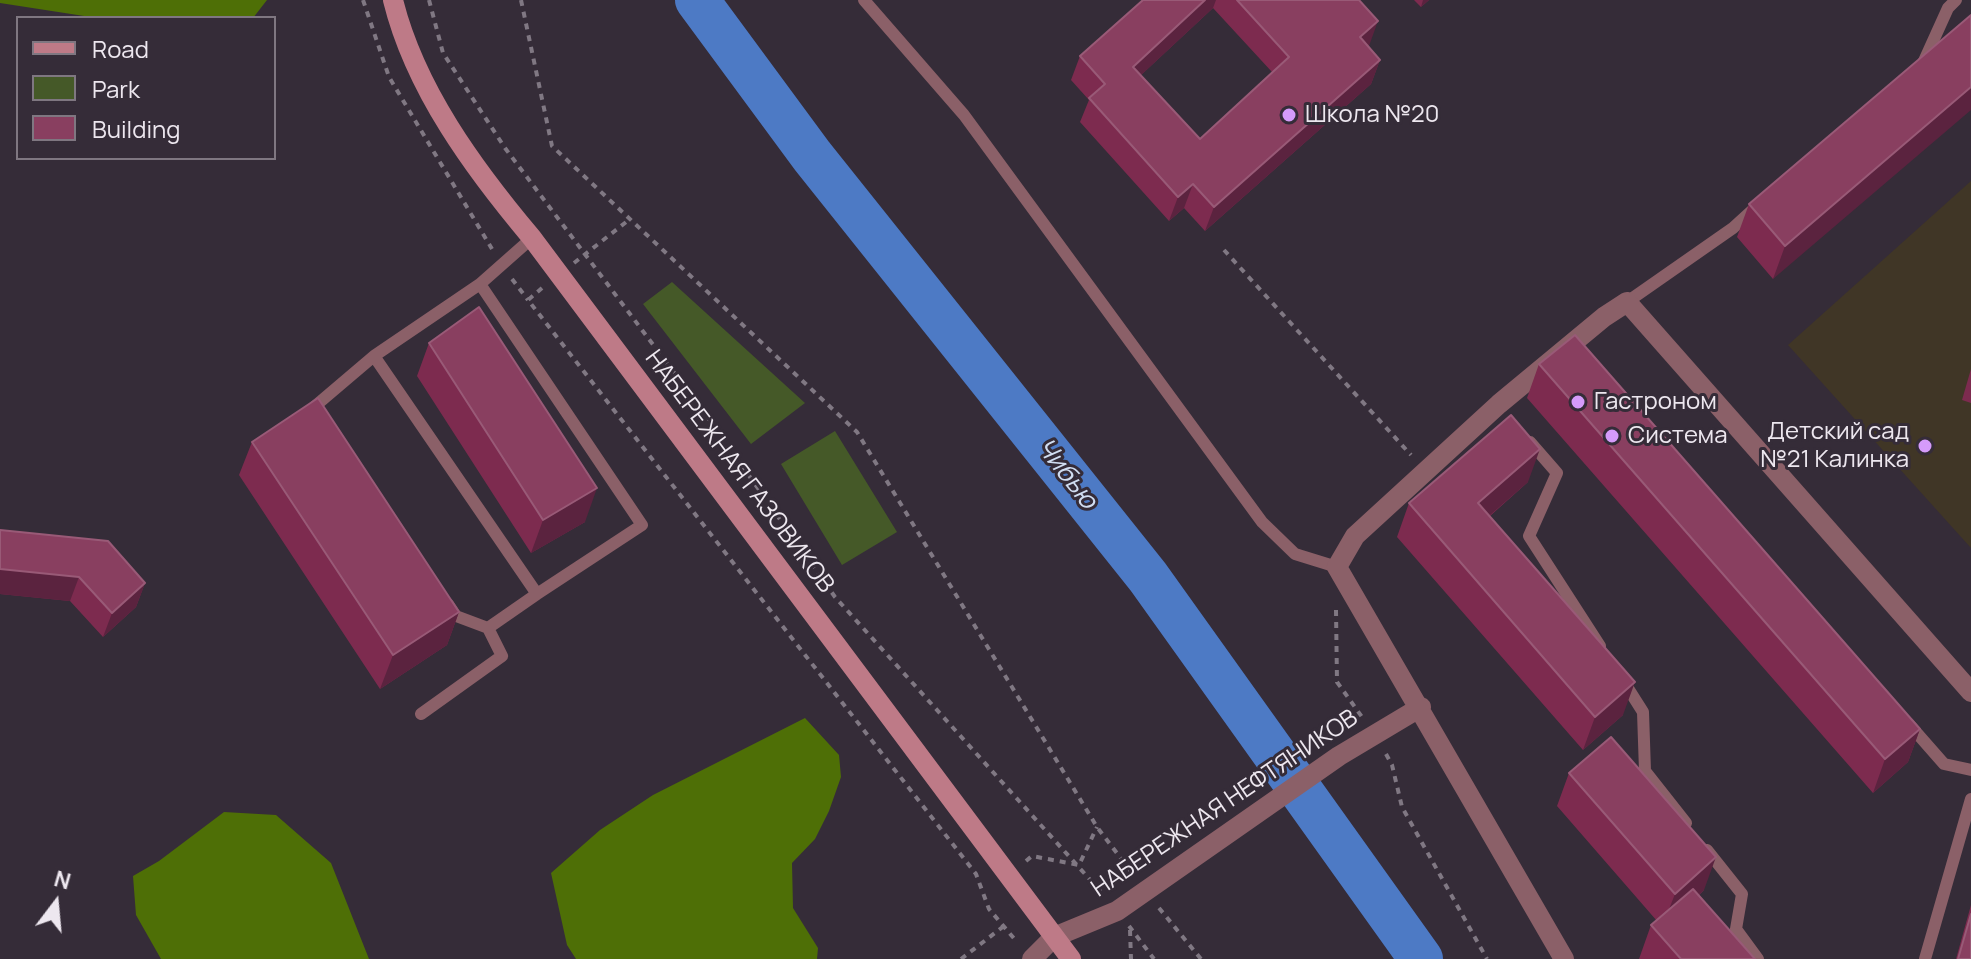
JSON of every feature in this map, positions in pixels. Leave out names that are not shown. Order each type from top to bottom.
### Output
[{"type":"main road","name":"НАБЕРЕЖНАЯ ГАЗОВИКОВ","points":[[393,0],[402,39],[444,119],[499,199],[532,238],[1071,959]]},
{"type":"street","points":[[1564,959],[1421,707],[1337,567],[1355,536],[1426,471],[1578,348],[1604,317],[1627,302],[1971,692]]},
{"type":"street","name":"НАБЕРЕЖНАЯ НЕФТЯНИКОВ","points":[[1054,937],[1124,919],[1245,823],[1339,756],[1421,707]]},
{"type":"street","points":[[1027,954],[1054,937]]},
{"type":"lane","points":[[864,0],[964,115],[1262,522],[1295,554],[1337,567]]},
{"type":"lane","points":[[1915,69],[1926,59],[1948,8],[1956,0]]},
{"type":"lane","points":[[1627,302],[1733,228],[1767,198]]},
{"type":"lane","points":[[323,420],[314,407],[374,356],[480,284],[532,238]]},
{"type":"lane","points":[[480,284],[642,525],[488,628]]},
{"type":"lane","points":[[374,356],[537,594]]},
{"type":"lane","points":[[1518,427],[1557,473],[1529,536],[1611,662]]},
{"type":"lane","points":[[421,714],[502,656],[488,628],[456,616],[439,590]]},
{"type":"lane","points":[[1619,674],[1643,712],[1645,771],[1693,833]]},
{"type":"lane","points":[[1903,717],[1944,764],[1971,770]]},
{"type":"lane","points":[[1925,959],[1971,799]]},
{"type":"lane","points":[[1703,845],[1742,894],[1736,929],[1758,959]]},
{"type":"path","points":[[429,0],[443,53],[505,148],[706,415],[835,597],[1079,865],[1154,959]]},
{"type":"path","points":[[521,0],[552,146],[857,432],[1097,827],[1201,959]]},
{"type":"path","points":[[528,300],[630,219]]},
{"type":"path","points":[[1224,250],[1426,471]]},
{"type":"path","points":[[501,265],[976,874],[989,909],[1027,954]]},
{"type":"path","points":[[1079,865],[1097,827]]},
{"type":"path","points":[[983,892],[1032,856],[1079,865]]},
{"type":"path","points":[[1149,914],[1152,899]]},
{"type":"path","points":[[1124,919],[1139,921]]},
{"type":"path","points":[[1124,919],[1131,959]]},
{"type":"path","points":[[961,959],[1004,926]]},
{"type":"shaded area","name":"Детский сад №21 Калинка","points":[[1971,181],[1971,548],[1788,345]]},
{"type":"green space","points":[[0,0],[267,0],[255,16],[84,16],[0,3]]},
{"type":"green space","points":[[672,282],[805,403],[751,444],[643,304]]},
{"type":"green space","points":[[835,431],[897,532],[842,565],[781,464]]},
{"type":"green space","points":[[805,718],[839,755],[841,777],[815,839],[792,863],[793,908],[818,948],[817,959],[576,959],[567,945],[551,873],[600,830],[653,795]]},
{"type":"green space","points":[[224,812],[276,815],[331,863],[369,959],[161,959],[136,915],[133,876],[159,861]]},
{"type":"building","name":"Школа №20","points":[[1143,0],[1205,0],[1133,67],[1200,139],[1289,57],[1237,0],[1359,0],[1378,21],[1360,37],[1380,60],[1214,207],[1193,184],[1178,197],[1089,98],[1105,84],[1080,56]]},
{"type":"building","points":[[1971,15],[1971,87],[1785,246],[1749,204]]},
{"type":"building","points":[[479,307],[597,488],[543,520],[429,343]]},
{"type":"building","points":[[1575,335],[1920,729],[1885,759],[1539,364]]},
{"type":"building","points":[[318,398],[459,612],[393,655],[252,442]]},
{"type":"building","points":[[1511,415],[1540,449],[1478,503],[1635,682],[1595,717],[1409,503]]},
{"type":"building","points":[[0,530],[108,541],[145,583],[112,613],[79,577],[0,569]]},
{"type":"building","points":[[1611,737],[1716,857],[1675,894],[1569,773]]},
{"type":"building","points":[[1693,889],[1755,959],[1681,959],[1651,925]]},
{"type":"building","points":[[1971,914],[1971,959],[1958,959]]},
{"type":"waterway","name":"Чибью","points":[[697,0],[812,156],[1148,577],[1421,959]]},
{"type":"place","name":"Школа №20","points":[[1289,115]]},
{"type":"place","name":"Гастроном","points":[[1578,402]]},
{"type":"place","name":"Система","points":[[1612,436]]},
{"type":"place","name":"Детский сад №21 Калинка","points":[[1925,446]]}]
